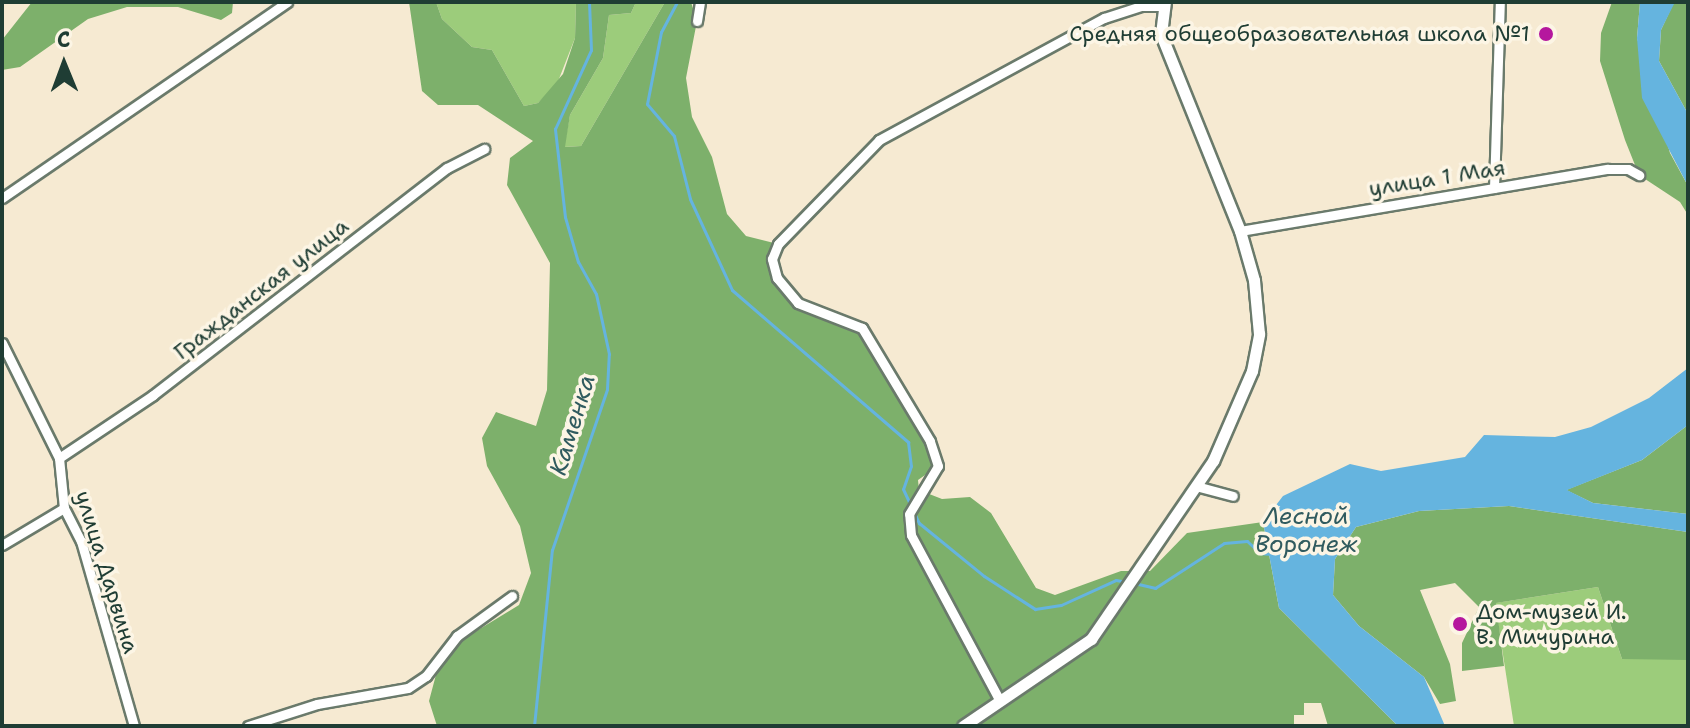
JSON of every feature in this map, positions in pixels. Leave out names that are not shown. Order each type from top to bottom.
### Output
[{"type":"street","points":[[2,198],[287,2]]},
{"type":"street","points":[[697,21],[700,2]]},
{"type":"street","points":[[1494,188],[1500,2]]},
{"type":"street","points":[[963,726],[1000,701],[1091,639],[1196,486],[1242,400],[1259,334],[1254,280],[1240,231],[1161,34],[1161,3],[1104,18],[879,140],[778,244],[772,259],[777,278],[798,303],[862,328],[930,441],[938,466],[909,514],[911,535],[1000,701]]},
{"type":"street","name":"Гражданская улица","points":[[59,458],[153,395],[447,168],[484,149]]},
{"type":"street","name":"улица 1 Мая","points":[[1240,231],[1608,169],[1628,169],[1639,175]]},
{"type":"street","name":"улица Дарвина","points":[[2,343],[59,458],[64,508],[81,541],[134,726]]},
{"type":"street","points":[[1196,486],[1233,496]]},
{"type":"street","points":[[2,545],[64,508]]},
{"type":"street","points":[[248,726],[317,704],[408,688],[426,676],[457,636],[512,596]]},
{"type":"green space","points":[[32,2],[233,2],[232,13],[221,20],[178,7],[127,7],[88,19],[20,67],[2,70],[2,40]]},
{"type":"green space","points":[[409,2],[436,2],[442,19],[472,47],[492,50],[524,106],[538,103],[563,74],[575,38],[576,2],[636,2],[631,13],[609,15],[603,58],[570,115],[565,147],[581,146],[665,2],[691,2],[697,21],[686,78],[692,117],[712,157],[727,214],[746,236],[778,244],[772,259],[777,278],[798,303],[862,328],[930,441],[938,466],[918,480],[919,490],[942,499],[970,497],[991,513],[1036,588],[1055,595],[1121,571],[1150,571],[1187,533],[1263,522],[1279,608],[1398,726],[1328,726],[1321,703],[1304,703],[1304,715],[1294,715],[1294,726],[437,726],[429,701],[437,671],[460,641],[519,605],[531,573],[520,526],[487,466],[482,438],[496,412],[536,426],[547,390],[550,263],[507,185],[510,158],[533,141],[478,105],[438,105],[422,91]]},
{"type":"green space","points":[[436,2],[576,2],[575,38],[557,84],[538,103],[524,106],[492,50],[472,47],[442,19]]},
{"type":"green space","points":[[636,2],[665,2],[581,146],[564,147],[570,115],[603,58],[609,15],[631,13]]},
{"type":"green space","points":[[1612,2],[1640,2],[1637,38],[1670,153],[1688,186],[1688,215],[1680,202],[1639,175],[1625,140],[1600,61],[1601,33]]},
{"type":"green space","points":[[1674,2],[1688,2],[1688,114],[1659,61],[1661,30]]},
{"type":"green space","points":[[1688,425],[1688,514],[1593,503],[1566,490],[1642,460]]},
{"type":"green space","points":[[1509,506],[1688,532],[1688,660],[1622,659],[1598,587],[1496,603],[1504,666],[1462,671],[1462,643],[1479,607],[1455,583],[1420,590],[1450,664],[1456,701],[1440,704],[1424,677],[1359,626],[1333,595],[1335,559],[1356,527],[1419,511]]},
{"type":"green space","points":[[1598,587],[1622,659],[1688,659],[1688,726],[1514,726],[1495,603]]},
{"type":"water","points":[[1640,2],[1675,2],[1661,30],[1659,61],[1688,114],[1688,186],[1642,98],[1637,38]]},
{"type":"water","name":"Лесной Воронеж","points":[[1688,368],[1688,425],[1642,460],[1567,490],[1593,503],[1688,514],[1688,532],[1509,506],[1419,511],[1356,527],[1335,559],[1333,595],[1359,626],[1424,677],[1445,726],[1398,726],[1279,608],[1263,522],[1283,496],[1350,464],[1381,471],[1465,457],[1484,435],[1555,437],[1591,427],[1649,398]]},
{"type":"waterway","name":"Каменка","points":[[534,726],[552,550],[607,389],[609,354],[596,294],[578,262],[565,217],[555,129],[591,50],[589,2]]},
{"type":"waterway","points":[[677,2],[661,32],[647,104],[674,136],[690,199],[732,290],[908,442],[911,466],[903,489],[919,523],[984,576],[1035,609],[1061,605],[1116,580],[1127,582]]},
{"type":"waterway","points":[[1134,583],[1155,588],[1224,543],[1247,541],[1260,553],[1271,554]]},
{"type":"place","name":"Средняя общеобразовательная школа №1","points":[[1546,34]]},
{"type":"place","name":"Дом-музей И. В. Мичурина","points":[[1460,624]]}]
